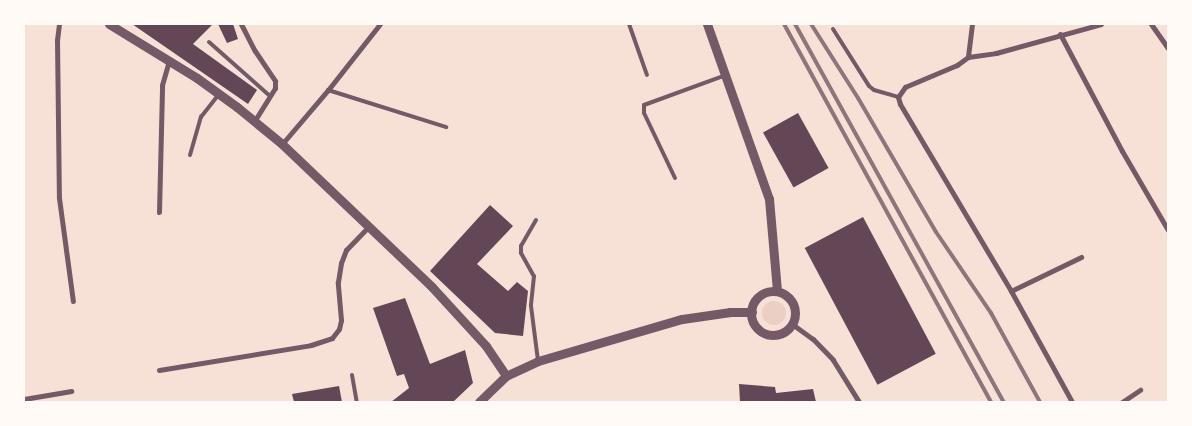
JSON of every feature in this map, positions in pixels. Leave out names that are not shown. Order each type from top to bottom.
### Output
[{"type":"street","points":[[59,24],[57,40],[58,176],[73,301]]},
{"type":"street","points":[[109,24],[169,60],[219,94],[282,144],[369,226],[467,324],[495,358],[506,376]]},
{"type":"street","points":[[241,24],[255,51],[275,81],[275,88],[254,121]]},
{"type":"street","points":[[282,144],[380,24]]},
{"type":"street","points":[[707,24],[769,199],[777,291]]},
{"type":"street","points":[[968,57],[972,24]]},
{"type":"street","points":[[1072,402],[1011,291],[902,111],[898,97],[900,91],[910,84],[957,65],[968,57],[996,53],[1101,24]]},
{"type":"street","points":[[1151,24],[1168,48]]},
{"type":"street","points":[[1060,34],[1122,151],[1168,230]]},
{"type":"street","points":[[159,212],[162,85],[169,60]]},
{"type":"street","points":[[159,370],[311,345],[332,338],[339,329],[341,320],[338,282],[341,264],[350,245],[369,226]]},
{"type":"street","points":[[1011,291],[1082,257]]},
{"type":"street","points":[[777,291],[792,301],[795,312],[792,324],[784,332],[766,333],[756,325],[752,312],[753,306],[760,295],[777,291]]},
{"type":"street","points":[[479,402],[506,376],[538,361],[682,319],[730,312],[752,312]]},
{"type":"street","points":[[792,324],[813,338],[833,360],[859,402]]},
{"type":"street","points":[[1122,402],[1140,390]]},
{"type":"street","points":[[24,400],[71,391]]},
{"type":"lane","points":[[629,24],[647,75]]},
{"type":"lane","points":[[833,29],[869,86],[874,90],[898,97]]},
{"type":"lane","points":[[209,42],[270,96]]},
{"type":"lane","points":[[675,178],[644,112],[644,105],[726,75]]},
{"type":"lane","points":[[328,90],[446,128]]},
{"type":"lane","points":[[190,155],[201,117],[219,94]]},
{"type":"lane","points":[[536,220],[521,246],[521,253],[534,276],[531,306],[538,361]]},
{"type":"lane","points":[[352,375],[356,402]]},
{"type":"shaded area","points":[[774,301],[783,304],[786,313],[783,322],[774,325],[765,322],[762,313],[765,304]]},
{"type":"building","points":[[132,24],[213,24],[193,44],[257,90],[248,104]]},
{"type":"building","points":[[218,24],[233,24],[238,39],[227,43]]},
{"type":"building","points":[[798,113],[829,168],[794,187],[763,132]]},
{"type":"building","points":[[490,205],[513,226],[477,264],[508,291],[517,282],[528,291],[523,336],[495,333],[430,271]]},
{"type":"building","points":[[863,217],[936,354],[877,385],[805,248]]},
{"type":"building","points":[[405,298],[430,364],[465,350],[473,383],[453,402],[391,402],[409,388],[404,374],[397,376],[373,308]]},
{"type":"building","points":[[739,384],[775,387],[776,393],[813,389],[816,402],[740,402]]},
{"type":"building","points":[[339,386],[342,402],[294,402],[292,394]]},
{"type":"railway","points":[[784,24],[991,402]]},
{"type":"railway","points":[[795,24],[1004,402]]},
{"type":"railway","points":[[811,24],[858,98],[936,232],[991,313],[1040,402]]}]
